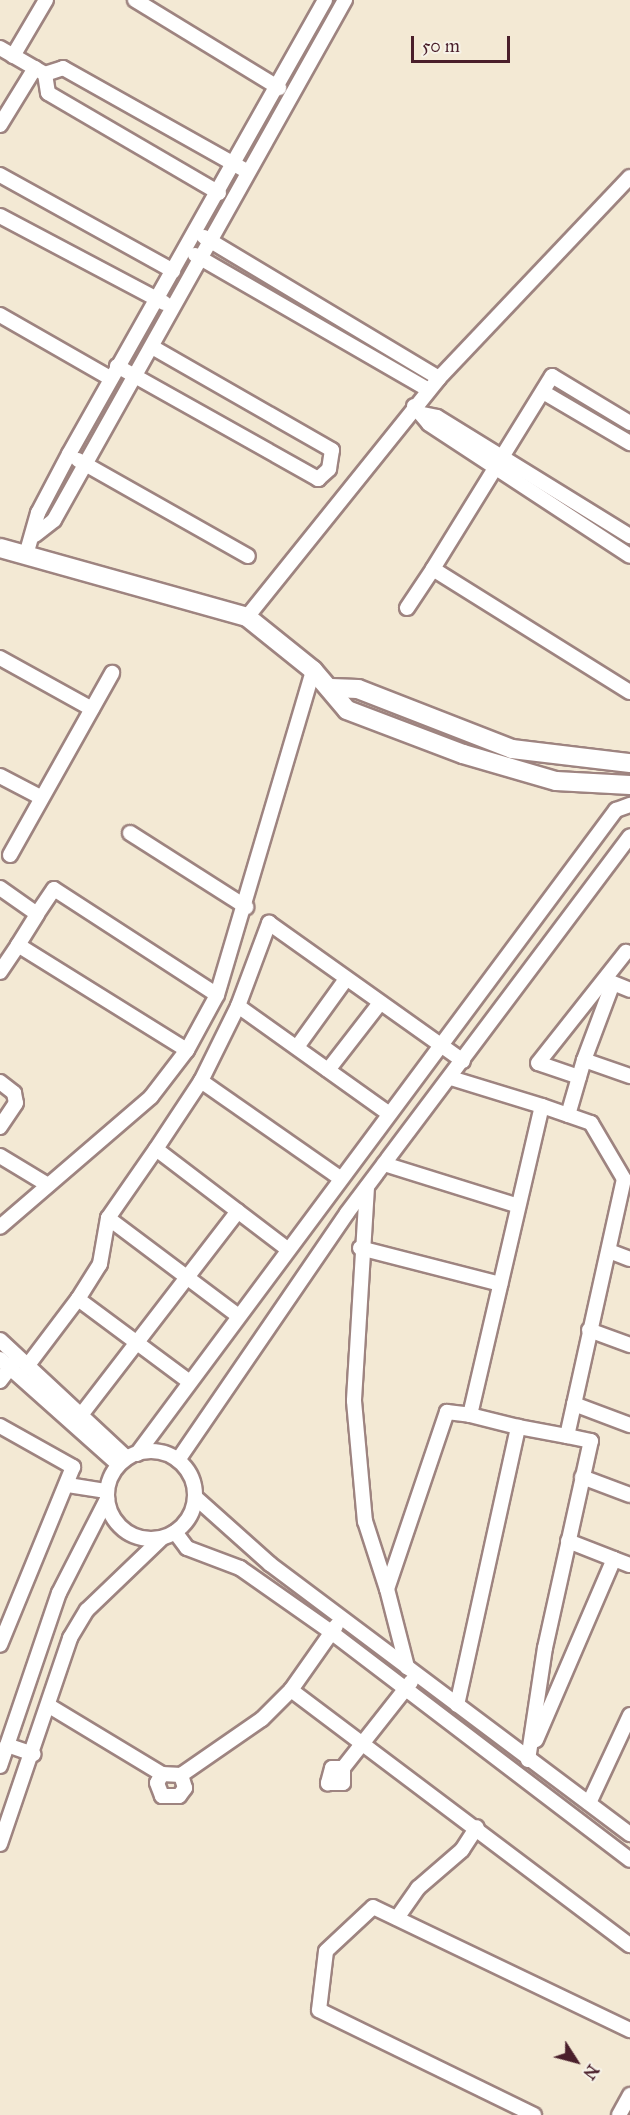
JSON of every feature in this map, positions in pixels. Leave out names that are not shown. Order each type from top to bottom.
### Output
[{"type":"street","points":[[13,56],[46,0]]},
{"type":"street","points":[[135,0],[279,88]]},
{"type":"street","points":[[35,535],[54,520],[86,465],[345,0]]},
{"type":"street","points":[[26,555],[35,535],[38,513],[69,454],[110,378],[158,300],[279,88],[320,2],[337,14]]},
{"type":"street","points":[[0,48],[40,71],[63,68],[250,173]]},
{"type":"street","points":[[0,125],[40,71]]},
{"type":"street","points":[[40,71],[48,93],[219,193]]},
{"type":"street","points":[[0,175],[173,271]]},
{"type":"street","points":[[247,617],[419,410],[429,390],[439,378],[630,177]]},
{"type":"street","points":[[0,216],[174,309]]},
{"type":"street","points":[[195,233],[439,378]]},
{"type":"street","points":[[186,250],[429,390]]},
{"type":"street","points":[[0,315],[110,378]]},
{"type":"street","points":[[117,366],[318,479],[334,462],[332,450],[152,347]]},
{"type":"street","points":[[407,608],[500,463],[552,376],[630,423]]},
{"type":"street","points":[[543,392],[630,443]]},
{"type":"street","points":[[419,410],[429,424],[630,536]]},
{"type":"street","points":[[69,454],[248,556]]},
{"type":"street","points":[[500,463],[630,556]]},
{"type":"street","points":[[0,548],[247,617],[313,670],[331,688],[347,710],[521,774],[630,785]]},
{"type":"street","points":[[433,569],[630,692]]},
{"type":"street","points":[[0,658],[92,709]]},
{"type":"street","points":[[0,1227],[151,1097],[187,1050],[217,995],[246,907],[313,670]]},
{"type":"street","points":[[10,855],[112,673]]},
{"type":"street","points":[[331,688],[358,689],[512,749],[630,763]]},
{"type":"street","points":[[0,776],[42,798]]},
{"type":"street","points":[[0,1766],[59,1593],[107,1495],[128,1459],[388,1113],[441,1047],[616,810],[630,805]]},
{"type":"street","points":[[130,833],[246,907]]},
{"type":"street","points":[[177,1460],[347,1213],[451,1078],[630,836]]},
{"type":"street","points":[[0,888],[37,915]]},
{"type":"street","points":[[0,972],[54,889],[217,995]]},
{"type":"street","points":[[0,1381],[14,1362],[78,1299],[100,1264],[108,1218],[201,1081],[238,1006],[269,924],[463,1061]]},
{"type":"street","points":[[18,945],[187,1050]]},
{"type":"street","points":[[568,1115],[584,1060],[628,948]]},
{"type":"street","points":[[579,1077],[538,1063],[628,948]]},
{"type":"street","points":[[297,1047],[346,979]]},
{"type":"street","points":[[613,983],[630,990]]},
{"type":"street","points":[[328,1070],[380,1003]]},
{"type":"street","points":[[238,1006],[388,1113]]},
{"type":"street","points":[[584,1060],[630,1076]]},
{"type":"street","points":[[451,1078],[591,1123],[627,1180],[589,1330],[567,1436]]},
{"type":"street","points":[[201,1081],[340,1178]]},
{"type":"street","points":[[0,1082],[14,1093],[16,1103],[0,1126]]},
{"type":"street","points":[[470,1415],[516,1205],[542,1106]]},
{"type":"street","points":[[156,1149],[286,1248]]},
{"type":"street","points":[[0,1156],[48,1185]]},
{"type":"street","points":[[384,1164],[516,1205]]},
{"type":"street","points":[[343,1768],[406,1688],[412,1671],[365,1521],[354,1401],[360,1248],[367,1187]]},
{"type":"street","points":[[325,1196],[347,1213]]},
{"type":"street","points":[[81,1415],[238,1211]]},
{"type":"street","points":[[108,1218],[236,1314]]},
{"type":"street","points":[[360,1248],[500,1284]]},
{"type":"street","points":[[609,1251],[630,1259]]},
{"type":"street","points":[[78,1299],[187,1380]]},
{"type":"street","points":[[589,1330],[630,1345]]},
{"type":"street","points":[[0,1340],[14,1362],[128,1459]]},
{"type":"street","points":[[14,1362],[81,1415],[128,1459]]},
{"type":"street","points":[[573,1404],[630,1425]]},
{"type":"street","points":[[387,1588],[447,1412],[591,1441],[568,1541],[528,1760]]},
{"type":"street","points":[[0,1426],[74,1467],[0,1645]]},
{"type":"street","points":[[457,1705],[518,1427]]},
{"type":"street","points":[[128,1459],[151,1451],[177,1460],[188,1470],[195,1497],[231,1533],[528,1760],[630,1834]]},
{"type":"street","points":[[582,1477],[630,1495]]},
{"type":"street","points":[[68,1485],[107,1495]]},
{"type":"street","points":[[107,1495],[111,1514],[132,1535],[168,1535],[188,1548],[240,1568],[406,1688],[630,1860]]},
{"type":"street","points":[[0,1844],[51,1707],[70,1638],[87,1610],[189,1517],[195,1497]]},
{"type":"street","points":[[568,1541],[630,1565]]},
{"type":"street","points":[[528,1760],[614,1559]]},
{"type":"street","points":[[181,1775],[262,1719],[291,1690],[341,1618]]},
{"type":"street","points":[[291,1690],[477,1827],[630,1945]]},
{"type":"street","points":[[51,1707],[162,1774]]},
{"type":"street","points":[[589,1803],[630,1715]]},
{"type":"street","points":[[7,1745],[33,1754]]},
{"type":"street","points":[[162,1774],[171,1770],[181,1775]]},
{"type":"street","points":[[162,1774],[159,1792],[171,1799],[183,1792],[181,1775]]},
{"type":"street","points":[[397,1918],[432,1876],[450,1861],[477,1827]]},
{"type":"street","points":[[534,2115],[319,2010],[326,1951],[373,1907],[630,2030]]},
{"type":"street","points":[[620,2115],[630,2096]]}]
